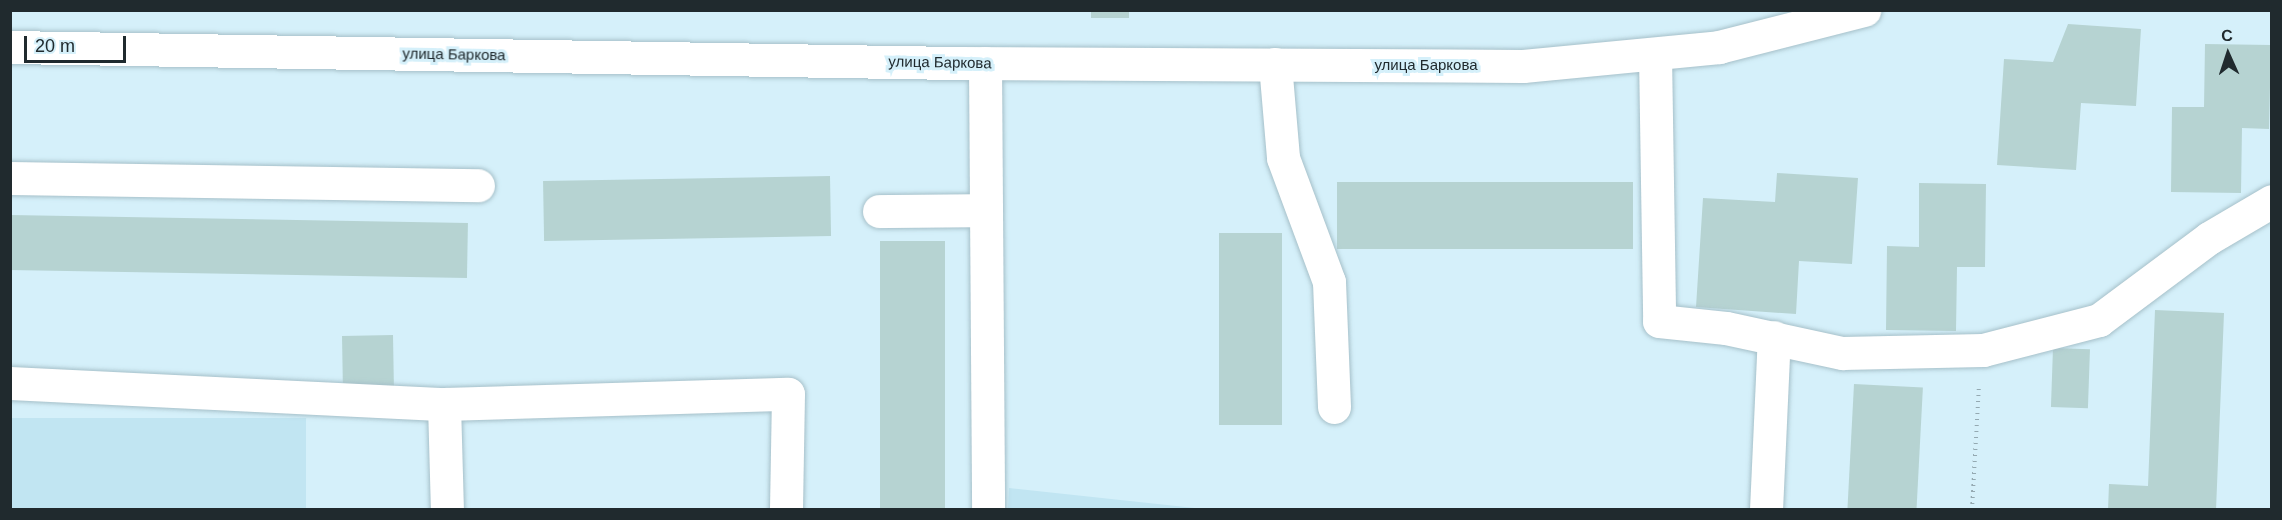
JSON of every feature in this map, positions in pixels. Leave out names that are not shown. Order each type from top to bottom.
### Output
[{"type":"main road","name":"улица Баркова","points":[[10,47],[985,63],[1523,66],[1719,47],[1864,10]]},
{"type":"main road","points":[[1655,54],[1659,321],[1726,328],[1842,353],[1983,350],[2099,320],[2209,238],[2271,201]]},
{"type":"main road","points":[[985,63],[988,510]]},
{"type":"main road","points":[[1275,64],[1283,158],[1329,282],[1334,407]]},
{"type":"main road","points":[[10,178],[478,185]]},
{"type":"main road","points":[[879,211],[985,210]]},
{"type":"main road","points":[[1766,510],[1774,337]]},
{"type":"main road","points":[[10,383],[444,404],[788,394],[786,510]]},
{"type":"main road","points":[[444,404],[447,510]]},
{"type":"path","points":[[1972,510],[1976,408],[1983,350]]},
{"type":"shaded area","points":[[11,418],[306,418],[306,509],[11,509]]},
{"type":"shaded area","points":[[1009,488],[1204,509],[1008,509]]},
{"type":"building","points":[[1091,10],[1129,10],[1129,18],[1091,18]]},
{"type":"building","points":[[2068,24],[2141,29],[2136,106],[2081,103],[2076,170],[1997,165],[2004,59],[2053,62]]},
{"type":"building","points":[[2205,44],[2271,45],[2269,129],[2242,128],[2241,193],[2171,192],[2172,107],[2204,107]]},
{"type":"building","points":[[1777,173],[1858,178],[1852,264],[1799,261],[1796,314],[1696,307],[1703,198],[1775,202]]},
{"type":"building","points":[[830,176],[831,236],[544,241],[543,181]]},
{"type":"building","points":[[1337,182],[1633,182],[1633,249],[1337,249]]},
{"type":"building","points":[[1919,183],[1986,184],[1985,267],[1957,267],[1956,331],[1886,330],[1887,246],[1919,247]]},
{"type":"building","points":[[10,215],[468,223],[467,278],[10,270]]},
{"type":"building","points":[[1219,233],[1282,233],[1282,425],[1219,425]]},
{"type":"building","points":[[880,241],[945,241],[945,510],[880,510]]},
{"type":"building","points":[[2155,310],[2224,313],[2216,510],[2108,510],[2109,484],[2148,486]]},
{"type":"building","points":[[393,335],[394,388],[343,389],[342,336]]},
{"type":"building","points":[[2053,348],[2090,349],[2088,408],[2051,407]]},
{"type":"building","points":[[1854,384],[1923,388],[1916,510],[1847,510]]}]
